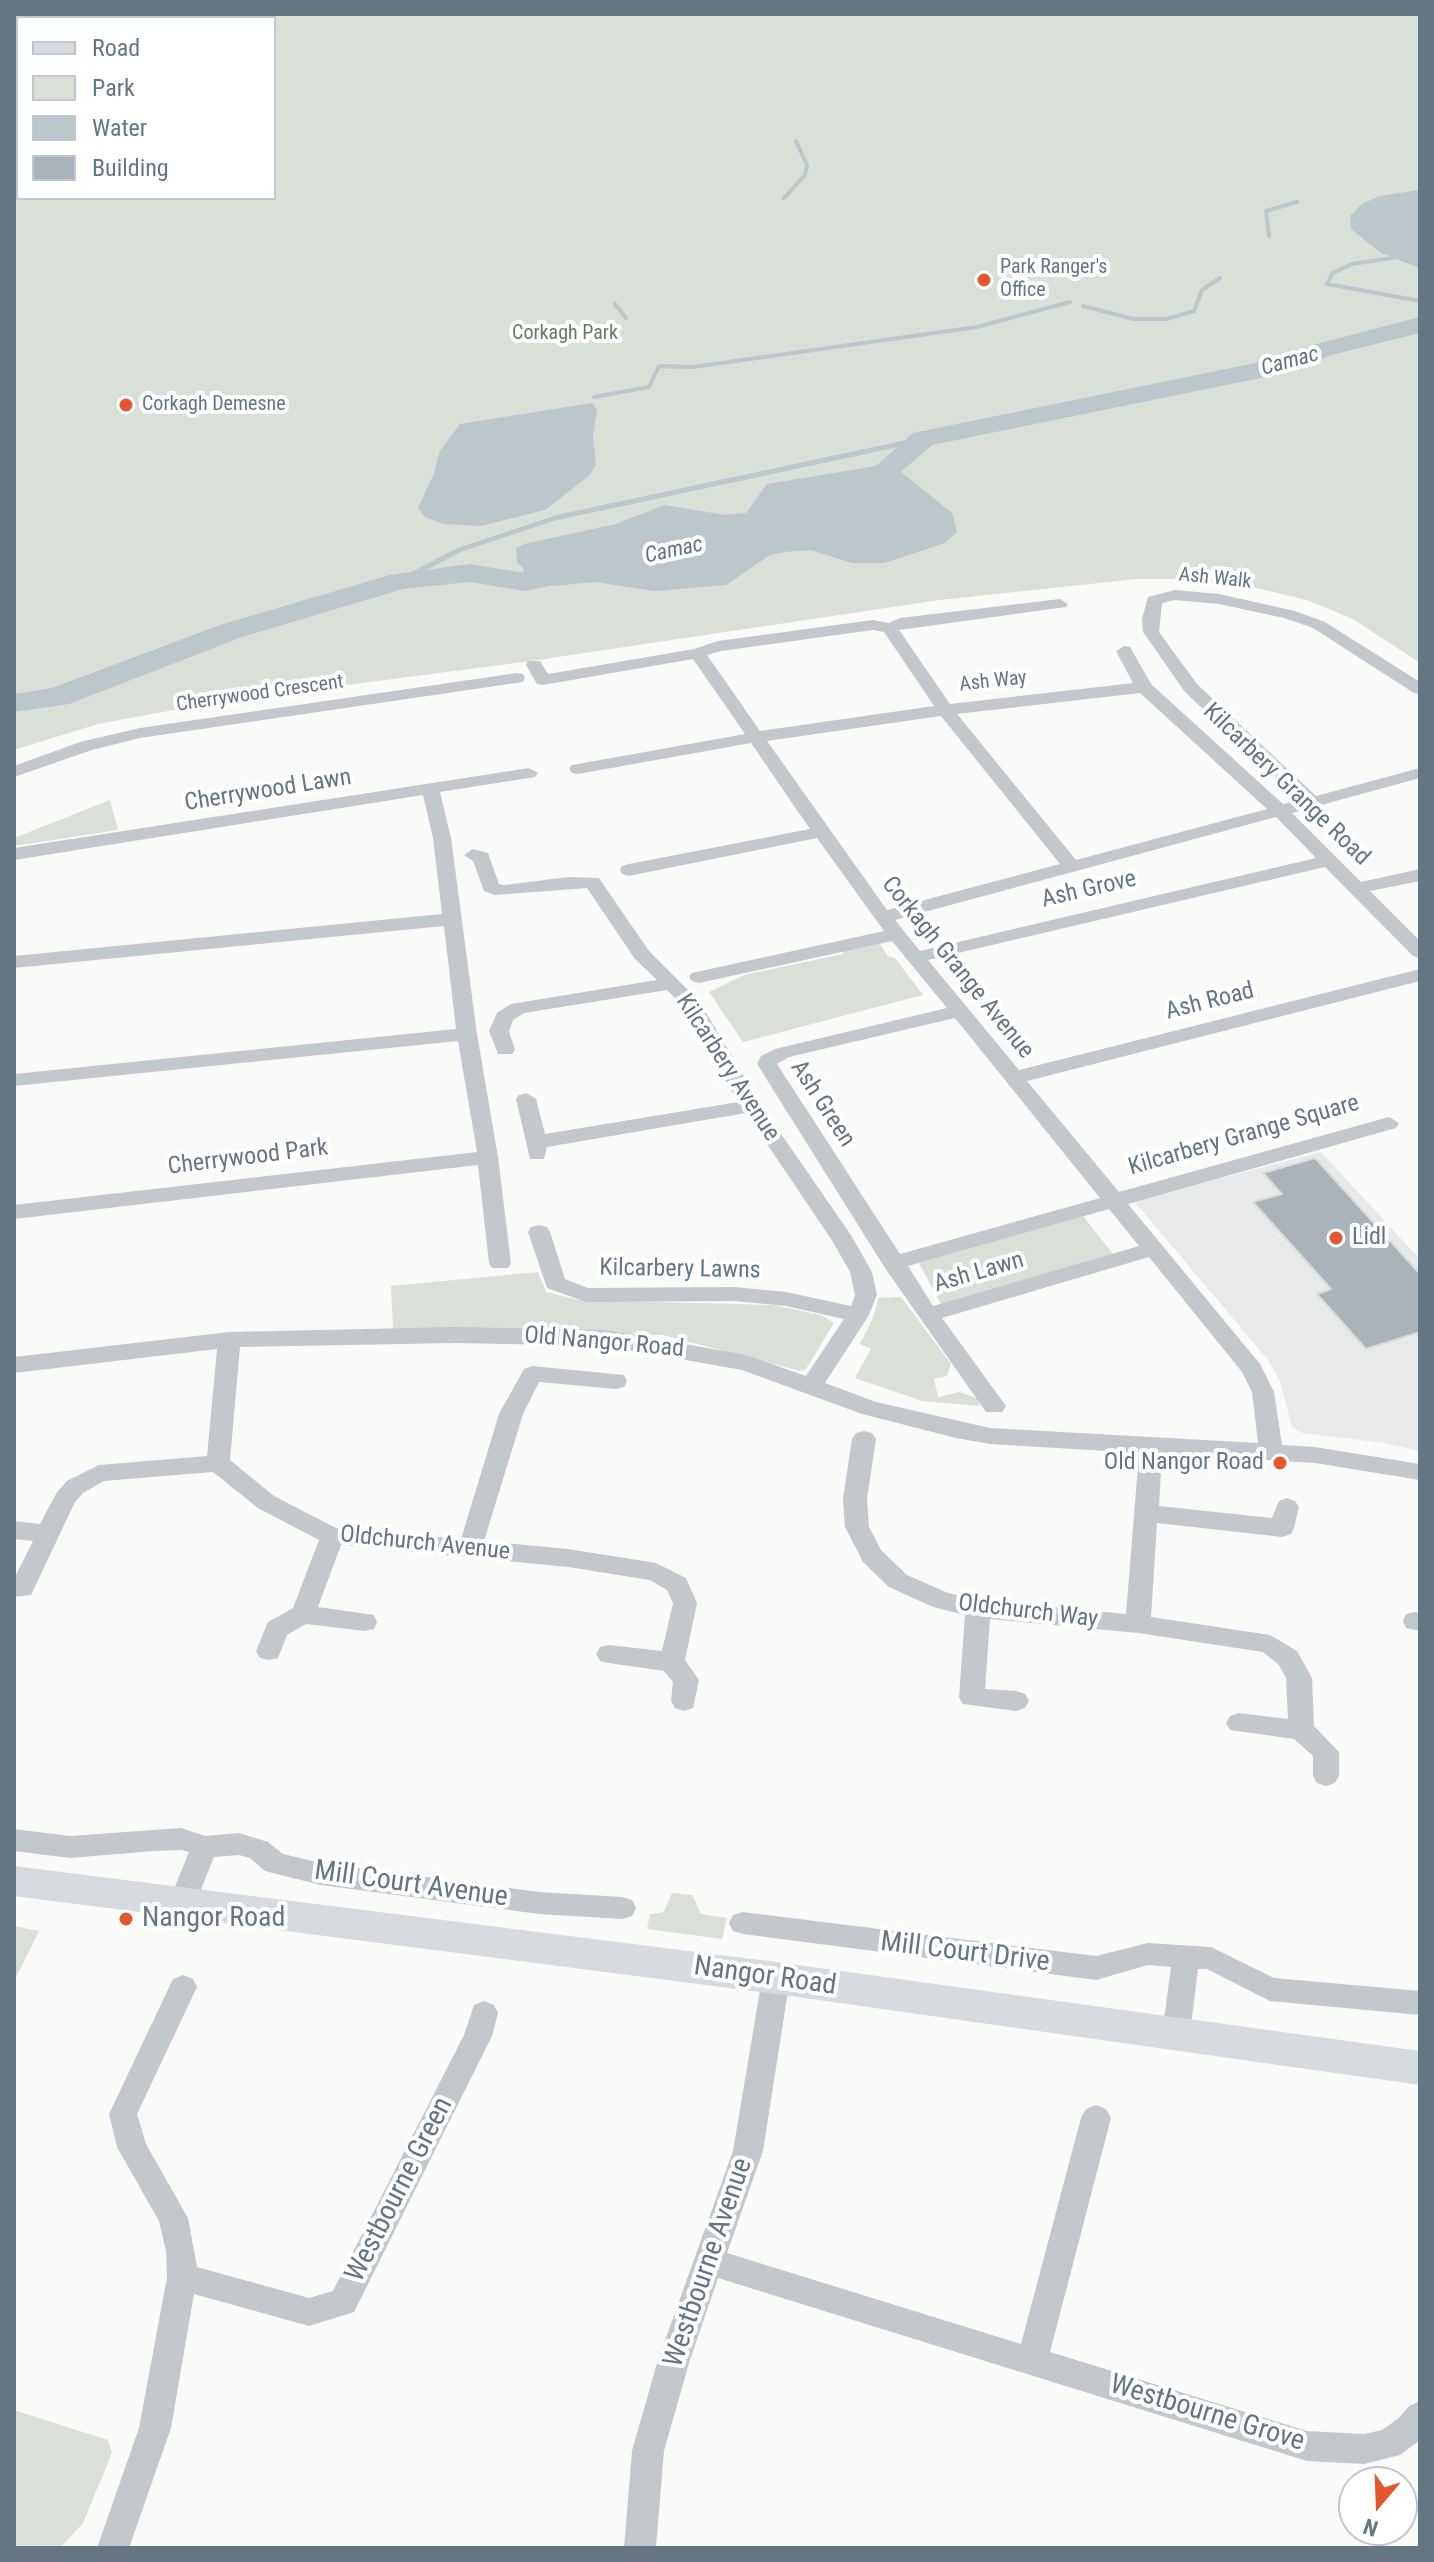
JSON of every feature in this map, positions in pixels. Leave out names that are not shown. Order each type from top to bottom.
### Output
[{"type":"main road","name":"Nangor Road","points":[[14,1881],[776,1978],[1420,2068]]},
{"type":"street","name":"Ash Walk","points":[[1310,800],[1191,688],[1151,632],[1154,600],[1175,595],[1219,599],[1289,614],[1319,625],[1420,689]]},
{"type":"street","points":[[534,665],[543,680],[697,653],[718,646],[873,625],[890,628],[900,623],[1060,604]]},
{"type":"street","name":"Ash Way","points":[[890,628],[945,710],[1144,687]]},
{"type":"street","name":"Kilcarbery Grange Road","points":[[1124,651],[1144,687],[1278,809],[1420,952]]},
{"type":"street","name":"Corkagh Grange Avenue","points":[[697,653],[754,738],[897,934],[1259,1380],[1271,1451]]},
{"type":"street","name":"Cherrywood Crescent","points":[[14,772],[86,746],[140,733],[517,678]]},
{"type":"street","points":[[578,769],[754,738],[945,710],[1072,867]]},
{"type":"street","name":"Cherrywood Lawn","points":[[14,854],[431,791],[529,773]]},
{"type":"street","points":[[884,917],[1310,800],[1420,773]]},
{"type":"street","points":[[431,791],[442,836],[500,1263]]},
{"type":"street","points":[[629,870],[821,832]]},
{"type":"street","name":"Kilcarbery Avenue","points":[[473,855],[481,857],[491,887],[502,891],[592,882],[609,901],[642,955],[689,1001],[751,1106],[861,1272],[866,1295],[858,1315],[811,1386]]},
{"type":"street","name":"Ash Grove","points":[[917,957],[1328,861]]},
{"type":"street","points":[[1357,888],[1420,875]]},
{"type":"street","points":[[14,962],[452,919]]},
{"type":"street","points":[[699,977],[897,934]]},
{"type":"street","name":"Ash Road","points":[[1013,1078],[1420,975]]},
{"type":"street","points":[[505,1050],[499,1031],[504,1017],[518,1008],[670,984]]},
{"type":"street","name":"Ash Green","points":[[928,1315],[767,1064],[768,1060],[782,1053],[961,1011]]},
{"type":"street","points":[[14,1080],[467,1034]]},
{"type":"street","points":[[526,1099],[537,1148],[751,1106]]},
{"type":"street","name":"Kilcarbery Grange Square","points":[[1112,1201],[1389,1123]]},
{"type":"street","name":"Cherrywood Park","points":[[14,1212],[488,1157]]},
{"type":"street","points":[[893,1263],[1112,1201]]},
{"type":"street","name":"Kilcarbery Lawns","points":[[539,1232],[555,1283],[586,1295],[734,1294],[786,1299],[858,1315]]},
{"type":"street","name":"Ash Lawn","points":[[994,1406],[928,1315],[1152,1249]]},
{"type":"street","name":"Old Nangor Road","points":[[14,1365],[229,1340],[455,1335],[606,1338],[683,1349],[746,1363],[870,1408],[990,1436],[1271,1451],[1357,1460],[1420,1472]]},
{"type":"street","points":[[14,1588],[22,1589],[65,1498],[75,1487],[99,1473],[218,1463],[229,1340]]},
{"type":"street","points":[[470,1548],[511,1414],[532,1374],[616,1381]]},
{"type":"street","name":"Oldchurch Way","points":[[864,1439],[855,1499],[857,1527],[872,1556],[898,1581],[942,1601],[978,1609],[1138,1624],[1270,1644],[1288,1658],[1299,1678],[1301,1730]]},
{"type":"street","points":[[1138,1624],[1151,1446]]},
{"type":"street","name":"Oldchurch Avenue","points":[[218,1463],[266,1502],[332,1536],[470,1548],[656,1572],[677,1584],[685,1603],[672,1662]]},
{"type":"street","points":[[1148,1513],[1282,1528],[1287,1507]]},
{"type":"street","points":[[14,1530],[48,1534]]},
{"type":"street","points":[[303,1614],[332,1536]]},
{"type":"street","points":[[978,1609],[972,1697],[1016,1701]]},
{"type":"street","points":[[269,1651],[277,1629],[303,1614],[365,1622]]},
{"type":"street","points":[[609,1654],[672,1662],[686,1680],[684,1701]]},
{"type":"street","points":[[1239,1723],[1301,1730],[1326,1752],[1326,1776]]},
{"type":"street","name":"Mill Court Avenue","points":[[14,1840],[70,1847],[181,1839],[205,1847],[239,1844],[259,1850],[275,1863],[321,1874],[539,1903],[622,1908]]},
{"type":"street","points":[[183,1901],[205,1847]]},
{"type":"street","name":"Mill Court Drive","points":[[743,1923],[1096,1968],[1148,1954],[1211,1958],[1270,1989],[1420,2003]]},
{"type":"street","points":[[1176,2034],[1186,1956]]},
{"type":"street","name":"Westbourne Avenue","points":[[640,2548],[648,2451],[674,2360],[748,2151],[776,1978]]},
{"type":"street","points":[[113,2548],[155,2428],[182,2277],[181,2251],[173,2218],[132,2147],[123,2114],[183,1987]]},
{"type":"street","name":"Westbourne Green","points":[[182,2277],[309,2312],[343,2302],[478,2036],[484,2013]]},
{"type":"street","points":[[1032,2361],[1096,2118]]},
{"type":"street","name":"Westbourne Grove","points":[[710,2262],[1307,2446],[1364,2449],[1389,2444],[1410,2429],[1420,2416]]},
{"type":"shaded area","points":[[1321,1152],[1420,1259],[1420,1451],[1385,1443],[1302,1433],[1292,1427],[1280,1381],[1268,1360],[1134,1201]]},
{"type":"green space","name":"Corkagh Park","points":[[1420,14],[1420,663],[1353,619],[1307,600],[1253,587],[1193,579],[1137,579],[940,600],[524,662],[223,701],[98,724],[14,750],[14,102],[16,200],[276,200],[276,16],[144,16]]},
{"type":"green space","points":[[110,800],[118,830],[14,846],[14,838]]},
{"type":"green space","points":[[878,941],[923,995],[743,1042],[709,992],[744,975],[843,954],[841,950]]},
{"type":"green space","points":[[1083,1216],[1113,1254],[941,1304],[919,1263]]},
{"type":"green space","points":[[538,1272],[546,1292],[579,1300],[773,1305],[821,1315],[834,1323],[806,1369],[800,1371],[663,1335],[393,1329],[391,1286]]},
{"type":"green space","points":[[901,1297],[951,1364],[947,1376],[934,1379],[938,1397],[959,1392],[977,1398],[980,1406],[922,1401],[855,1378],[871,1349],[860,1344],[874,1316],[878,1298]]},
{"type":"green space","points":[[672,1893],[692,1895],[701,1914],[727,1918],[722,1939],[647,1929],[650,1914],[664,1912]]},
{"type":"green space","points":[[14,1926],[39,1931],[14,1981]]},
{"type":"green space","points":[[14,2410],[108,2440],[112,2453],[83,2523],[60,2548],[14,2548]]},
{"type":"water","points":[[1420,190],[1420,268],[1381,253],[1351,229],[1350,216],[1362,204],[1380,196]]},
{"type":"water","points":[[592,403],[597,410],[593,437],[596,464],[590,475],[545,510],[481,526],[444,524],[425,517],[418,508],[433,476],[440,451],[460,424]]},
{"type":"water","points":[[909,449],[915,450],[899,465],[900,471],[952,513],[957,532],[945,543],[884,563],[852,563],[811,550],[784,552],[770,555],[726,585],[654,591],[595,582],[553,586],[525,582],[523,568],[517,563],[516,548],[524,544],[616,524],[664,505],[725,515],[746,513],[767,484],[888,464]]},
{"type":"building","name":"Lidl","points":[[1315,1158],[1420,1274],[1420,1332],[1366,1349],[1317,1294],[1331,1289],[1253,1202],[1282,1194],[1263,1173]]},
{"type":"waterway","points":[[784,198],[805,175],[807,165],[796,141]]},
{"type":"waterway","points":[[1269,236],[1266,211],[1297,202]]},
{"type":"waterway","name":"Camac","points":[[1398,257],[1352,264],[1333,273],[1327,284],[1420,301]]},
{"type":"waterway","points":[[1083,306],[1134,319],[1167,319],[1194,311],[1202,290],[1220,278]]},
{"type":"waterway","points":[[594,397],[649,387],[659,366],[693,367],[977,327],[1070,302]]},
{"type":"waterway","points":[[615,304],[626,318]]},
{"type":"waterway","name":"Camac","points":[[870,484],[923,439],[1271,368],[1322,350],[1420,325]]},
{"type":"waterway","name":"Camac","points":[[400,581],[459,550],[555,518],[923,439]]},
{"type":"waterway","name":"Camac","points":[[14,703],[58,697],[231,631],[400,581],[469,573],[525,582],[576,572]]},
{"type":"place","name":"Park Ranger's Office","points":[[984,280]]},
{"type":"place","name":"Corkagh Demesne","points":[[126,405]]},
{"type":"place","name":"Lidl","points":[[1336,1238]]},
{"type":"place","name":"Old Nangor Road","points":[[1280,1463]]},
{"type":"place","name":"Nangor Road","points":[[126,1919]]}]
